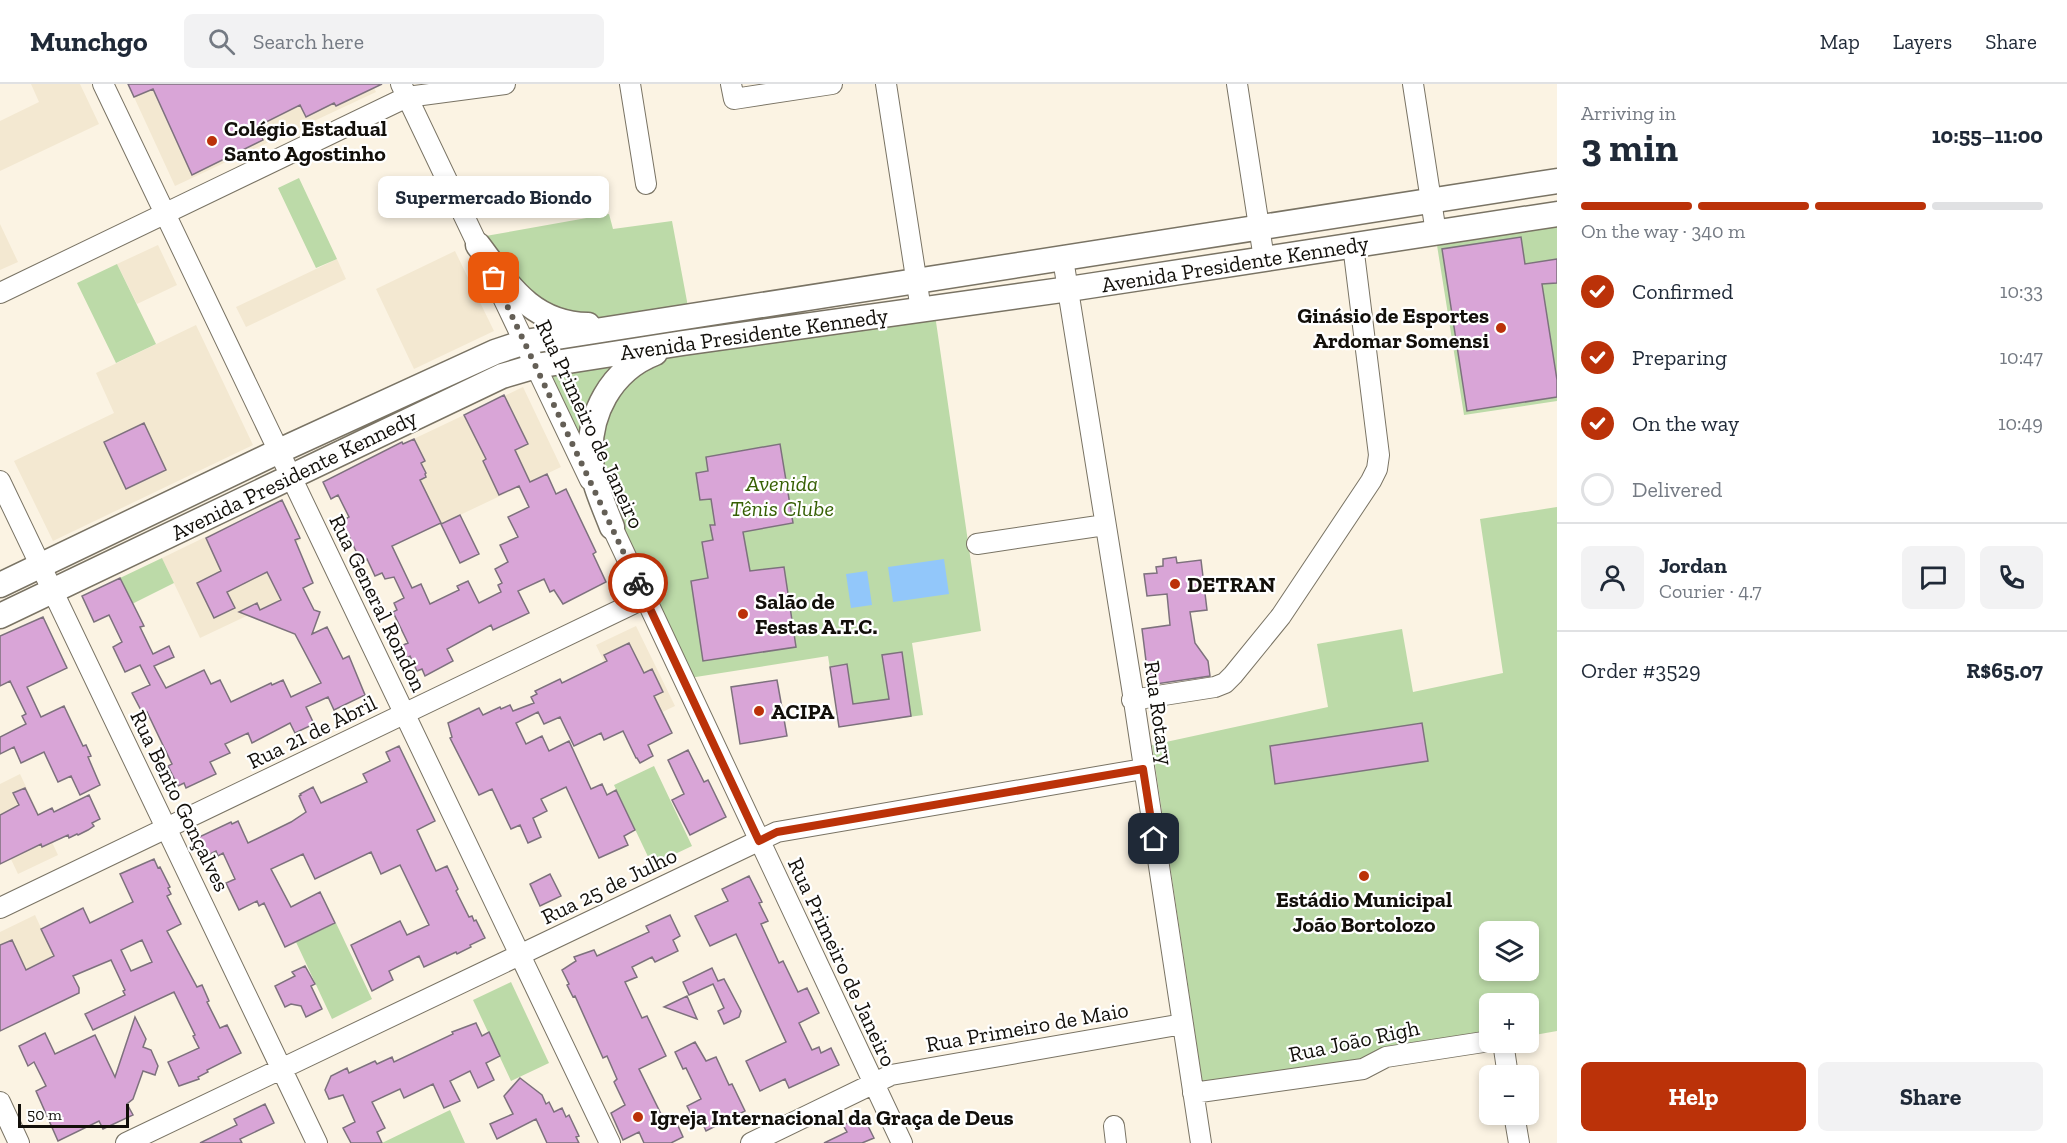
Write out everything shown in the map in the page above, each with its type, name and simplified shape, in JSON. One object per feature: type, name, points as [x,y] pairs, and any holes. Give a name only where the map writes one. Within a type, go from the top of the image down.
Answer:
[{"type":"main road","name":"Avenida Presidente Kennedy","points":[[0,585],[495,352],[525,342],[1557,182]]},
{"type":"main road","name":"Avenida Presidente Kennedy","points":[[0,616],[502,376],[536,366],[683,342],[1069,289],[1557,214]]},
{"type":"main road","points":[[478,245],[526,304],[552,319],[585,326],[662,321]]},
{"type":"main road","points":[[612,527],[591,462],[592,435],[596,414],[608,389],[628,368],[651,354],[683,342]]},
{"type":"street","name":"Rua General Rondon","points":[[103,84],[610,1143]]},
{"type":"street","points":[[0,293],[165,213],[404,90],[505,84]]},
{"type":"street","points":[[630,84],[646,184]]},
{"type":"street","points":[[733,92],[832,84]]},
{"type":"street","points":[[886,84],[921,310]]},
{"type":"street","points":[[1237,84],[1264,259]]},
{"type":"street","points":[[1413,84],[1436,233]]},
{"type":"street","name":"Rua Primeiro de Janeiro","points":[[404,90],[902,1143]]},
{"type":"street","points":[[1132,700],[1215,687],[1225,683],[1281,616],[1377,469],[1379,455],[1353,245]]},
{"type":"street","name":"Rua Rotary","points":[[1063,259],[1201,1143]]},
{"type":"street","name":"Rua Bento Gonçalves","points":[[0,481],[317,1143]]},
{"type":"street","points":[[977,544],[1105,525]]},
{"type":"street","name":"Rua 21 de Abril","points":[[0,908],[645,598]]},
{"type":"street","name":"Rua 25 de Julho","points":[[126,1143],[777,832],[1143,769]]},
{"type":"street","name":"Rua Primeiro de Maio","points":[[751,1143],[891,1075],[1183,1024]]},
{"type":"street","name":"Rua João Righ","points":[[1193,1093],[1363,1069],[1386,1057],[1479,1043]]},
{"type":"street","points":[[0,1102],[19,1143]]},
{"type":"street","points":[[1516,1125],[1519,1143]]},
{"type":"shaded area","points":[[31,84],[80,84],[99,124],[0,171],[0,121],[39,102]]},
{"type":"shaded area","name":"Colégio Estadual Santo Agostinho","points":[[128,84],[372,84],[376,92],[175,186]]},
{"type":"shaded area","points":[[0,224],[18,262],[0,270]]},
{"type":"shaded area","points":[[158,245],[177,285],[137,304],[117,264]]},
{"type":"shaded area","points":[[455,251],[494,331],[414,369],[376,289]]},
{"type":"shaded area","points":[[337,259],[346,279],[246,327],[236,307]]},
{"type":"shaded area","points":[[196,325],[253,445],[53,541],[14,461],[114,413],[96,373]]},
{"type":"shaded area","points":[[523,387],[561,467],[441,524],[403,444]]},
{"type":"shaded area","points":[[282,500],[301,540],[261,559],[280,600],[200,638],[162,558]]},
{"type":"shaded area","points":[[636,626],[675,706],[635,725],[596,645]]},
{"type":"shaded area","points":[[20,774],[58,855],[18,874],[0,836],[0,784]]},
{"type":"shaded area","points":[[35,915],[54,956],[0,982],[0,932]]},
{"type":"green space","points":[[299,178],[337,259],[316,268],[278,188]]},
{"type":"green space","points":[[609,214],[613,229],[672,221],[689,312],[585,321],[544,309],[480,237]]},
{"type":"green space","name":"Ginásio de Esportes Ardomar Somensi","points":[[1557,220],[1557,401],[1464,415],[1436,239]]},
{"type":"green space","points":[[117,264],[156,344],[116,363],[77,283]]},
{"type":"green space","name":"Avenida Tênis Clube","points":[[934,308],[981,631],[912,643],[923,715],[839,727],[828,656],[683,679],[612,527],[592,435],[628,368],[651,354]]},
{"type":"green space","points":[[639,355],[585,460],[543,371]]},
{"type":"green space","name":"Estádio Municipal João Bortolozo","points":[[1557,507],[1557,1031],[1539,1034],[1539,993],[1479,993],[1479,1043],[1203,1086],[1152,745],[1328,707],[1317,644],[1402,629],[1413,692],[1503,673],[1480,519]]},
{"type":"green space","points":[[162,558],[174,583],[132,604],[120,578]]},
{"type":"green space","points":[[654,766],[692,846],[652,865],[614,785]]},
{"type":"green space","points":[[336,923],[372,999],[332,1019],[296,942]]},
{"type":"green space","points":[[511,982],[549,1063],[511,1081],[473,1000]]},
{"type":"green space","points":[[450,1110],[465,1143],[382,1143]]},
{"type":"water","points":[[944,559],[949,594],[893,602],[888,567]]},
{"type":"water","points":[[867,571],[872,605],[851,608],[846,574]]},
{"type":"building","name":"Colégio Estadual Santo Agostinho","points":[[128,84],[382,84],[336,106],[334,103],[306,117],[300,105],[256,127],[263,140],[192,175],[153,89],[134,97]]},
{"type":"building","name":"Ginásio de Esportes Ardomar Somensi","points":[[1521,237],[1525,264],[1557,259],[1557,283],[1542,284],[1557,380],[1557,397],[1467,411],[1442,249]]},
{"type":"building","points":[[504,395],[528,444],[515,450],[530,482],[547,474],[556,494],[566,489],[596,552],[593,554],[606,582],[563,604],[554,590],[550,592],[544,579],[518,591],[529,613],[493,630],[491,625],[447,649],[453,661],[425,676],[422,669],[417,671],[410,656],[407,658],[401,646],[408,643],[393,612],[397,610],[394,603],[404,598],[394,577],[385,579],[382,573],[375,576],[367,559],[361,562],[342,521],[349,517],[338,495],[331,499],[323,482],[402,442],[403,444],[414,439],[425,461],[421,463],[426,477],[420,480],[441,523],[392,546],[412,588],[421,584],[430,604],[459,590],[457,586],[468,581],[479,603],[501,592],[498,585],[502,583],[495,569],[508,562],[500,545],[518,537],[508,517],[529,507],[519,486],[499,495],[483,461],[486,459],[464,415]]},
{"type":"building","points":[[144,423],[166,470],[126,489],[104,442]]},
{"type":"building","points":[[780,444],[793,523],[743,532],[750,571],[784,567],[796,647],[703,661],[691,581],[708,578],[702,542],[713,540],[710,525],[715,525],[711,499],[700,500],[696,473],[708,471],[706,457]]},
{"type":"building","points":[[282,500],[300,538],[295,540],[313,583],[303,588],[314,610],[320,612],[312,634],[327,627],[343,659],[349,656],[365,695],[334,710],[328,697],[306,707],[314,724],[295,733],[290,723],[252,743],[248,733],[225,744],[230,753],[210,762],[216,774],[186,788],[184,783],[178,786],[168,766],[172,764],[147,712],[143,714],[132,693],[150,685],[140,665],[125,672],[113,647],[122,642],[109,615],[94,622],[82,596],[120,578],[144,626],[140,627],[153,654],[169,646],[174,657],[154,666],[166,688],[204,670],[211,684],[220,680],[231,702],[271,683],[272,685],[283,680],[291,697],[321,683],[295,634],[239,612],[257,603],[260,610],[281,600],[267,572],[227,592],[235,608],[214,618],[197,583],[221,571],[206,538]]},
{"type":"building","points":[[460,515],[479,554],[460,563],[441,524]]},
{"type":"building","points":[[1176,557],[1177,563],[1201,560],[1207,610],[1190,612],[1195,643],[1208,661],[1210,676],[1149,685],[1142,629],[1170,625],[1167,594],[1147,596],[1144,574],[1157,573],[1156,567],[1163,566],[1163,559]]},
{"type":"building","points":[[43,617],[67,668],[27,687],[41,717],[64,706],[83,746],[86,745],[91,756],[88,757],[100,785],[80,795],[71,776],[58,782],[44,752],[21,763],[14,747],[0,754],[0,737],[26,724],[22,716],[26,714],[10,681],[0,686],[0,636]]},
{"type":"building","points":[[629,643],[644,673],[652,669],[663,692],[654,696],[672,733],[648,745],[653,756],[640,763],[623,731],[604,740],[601,733],[574,746],[560,717],[544,724],[538,712],[516,723],[526,744],[542,736],[549,751],[569,741],[591,789],[602,784],[607,795],[616,790],[635,830],[624,836],[628,845],[599,858],[566,787],[541,799],[547,811],[533,818],[541,837],[528,843],[520,825],[511,829],[492,789],[479,795],[450,738],[452,737],[448,723],[479,708],[483,715],[500,707],[501,709],[510,705],[513,711],[534,703],[531,697],[537,694],[535,691],[560,679],[562,683],[607,661],[604,655]]},
{"type":"building","points":[[902,652],[911,716],[839,727],[830,667],[847,664],[853,704],[889,699],[882,655]]},
{"type":"building","name":"ACIPA","points":[[777,680],[787,736],[740,744],[731,687]]},
{"type":"building","points":[[1422,723],[1428,761],[1275,784],[1270,746]]},
{"type":"building","points":[[399,746],[435,821],[417,830],[436,871],[447,866],[469,917],[472,916],[474,921],[476,920],[485,938],[457,954],[456,952],[424,967],[419,956],[389,971],[393,980],[372,991],[351,945],[400,921],[407,935],[429,925],[400,865],[381,874],[371,852],[315,879],[303,854],[271,869],[291,907],[320,892],[335,923],[285,947],[264,903],[259,906],[257,901],[239,910],[226,883],[235,879],[223,853],[218,856],[216,851],[206,856],[197,838],[238,821],[248,843],[306,812],[300,794],[313,787],[321,803],[367,782],[363,774],[390,761],[386,752]]},
{"type":"building","points":[[688,750],[704,782],[708,780],[726,817],[690,835],[672,800],[684,794],[668,760]]},
{"type":"building","points":[[25,788],[38,815],[52,808],[54,812],[89,795],[100,819],[92,823],[94,826],[78,835],[69,838],[68,835],[42,847],[41,844],[0,864],[0,815],[19,805],[13,793]]},
{"type":"building","points":[[154,859],[158,868],[160,867],[170,887],[168,888],[171,894],[167,896],[181,924],[167,931],[197,987],[202,985],[209,1001],[207,1002],[220,1028],[227,1025],[241,1053],[207,1070],[208,1072],[198,1077],[199,1079],[179,1086],[168,1062],[199,1048],[174,992],[93,1030],[85,1014],[125,995],[123,991],[125,990],[111,960],[73,976],[79,993],[0,1031],[0,945],[12,940],[26,970],[54,956],[41,929],[83,908],[90,923],[133,902],[120,874]],"holes":[[[142,940],[152,962],[131,971],[121,950]]]},
{"type":"building","points":[[550,874],[561,896],[540,906],[530,884]]},
{"type":"building","points":[[749,876],[762,902],[759,903],[768,921],[761,924],[779,963],[783,961],[798,992],[807,988],[819,1013],[799,1023],[812,1050],[819,1047],[821,1053],[831,1048],[839,1065],[789,1088],[785,1079],[760,1091],[746,1061],[786,1042],[736,934],[710,946],[695,916],[728,901],[722,889]]},
{"type":"building","points":[[670,915],[680,936],[673,940],[678,951],[655,962],[652,957],[632,967],[637,977],[625,982],[642,1018],[647,1016],[666,1056],[639,1069],[664,1120],[674,1117],[683,1137],[671,1143],[644,1143],[639,1132],[623,1140],[611,1113],[625,1105],[614,1082],[617,1079],[607,1056],[603,1058],[575,996],[573,997],[567,985],[569,984],[562,970],[576,961],[574,957],[594,950],[597,956],[649,932],[646,926]]},
{"type":"building","points":[[305,966],[315,984],[311,986],[322,1009],[306,1017],[301,1006],[291,1004],[285,1007],[275,986],[295,976],[292,972]]},
{"type":"building","points":[[712,968],[718,981],[724,979],[741,1011],[739,1017],[724,1024],[718,1011],[724,1008],[713,984],[689,995],[683,982]]},
{"type":"building","points":[[687,996],[697,1019],[664,1007]]},
{"type":"building","points":[[135,1017],[146,1039],[143,1047],[151,1050],[158,1066],[155,1075],[143,1071],[133,1099],[127,1104],[133,1115],[103,1129],[99,1121],[58,1141],[36,1091],[46,1086],[34,1062],[28,1066],[19,1046],[45,1033],[55,1054],[95,1035],[115,1077]]},
{"type":"building","points":[[476,1023],[482,1036],[489,1032],[500,1056],[486,1063],[494,1080],[478,1088],[470,1071],[450,1081],[460,1101],[444,1108],[433,1084],[404,1098],[400,1089],[372,1102],[385,1128],[377,1132],[382,1143],[351,1143],[343,1128],[355,1122],[343,1095],[329,1099],[325,1090],[331,1076],[347,1068],[349,1073],[375,1061],[377,1064],[392,1057],[394,1062],[453,1034],[452,1032]]},
{"type":"building","points":[[695,1042],[706,1061],[716,1057],[745,1111],[706,1131],[699,1115],[693,1118],[687,1106],[701,1099],[686,1068],[683,1069],[675,1052]]},
{"type":"building","points":[[520,1078],[542,1095],[546,1104],[549,1102],[554,1112],[562,1108],[566,1117],[569,1115],[579,1136],[576,1137],[579,1143],[547,1143],[536,1119],[497,1139],[490,1124],[513,1114],[504,1096]]},
{"type":"building","points":[[265,1104],[274,1123],[240,1139],[242,1143],[200,1143],[237,1125],[234,1119]]},
{"type":"building","points":[[863,1116],[874,1138],[862,1143],[824,1143],[847,1132],[843,1125]]},
{"type":"way so far","points":[[494,278],[638,583]]},
{"type":"place","name":"Colégio Estadual Santo Agostinho","points":[[212,141]]},
{"type":"place","name":"Supermercado Biondo","points":[[494,278]]},
{"type":"place","name":"Ginásio de Esportes Ardomar Somensi","points":[[1501,328]]},
{"type":"place","name":"DETRAN","points":[[1175,584]]},
{"type":"place","name":"Salão de Festas A.T.C.","points":[[743,614]]},
{"type":"place","name":"ACIPA","points":[[759,711]]},
{"type":"place","name":"Estádio Municipal João Bortolozo","points":[[1364,876]]},
{"type":"place","name":"Igreja Internacional da Graça de Deus","points":[[638,1117]]},
{"type":"route","points":[[638,583],[759,841],[777,832],[1143,769],[1154,839]]}]
